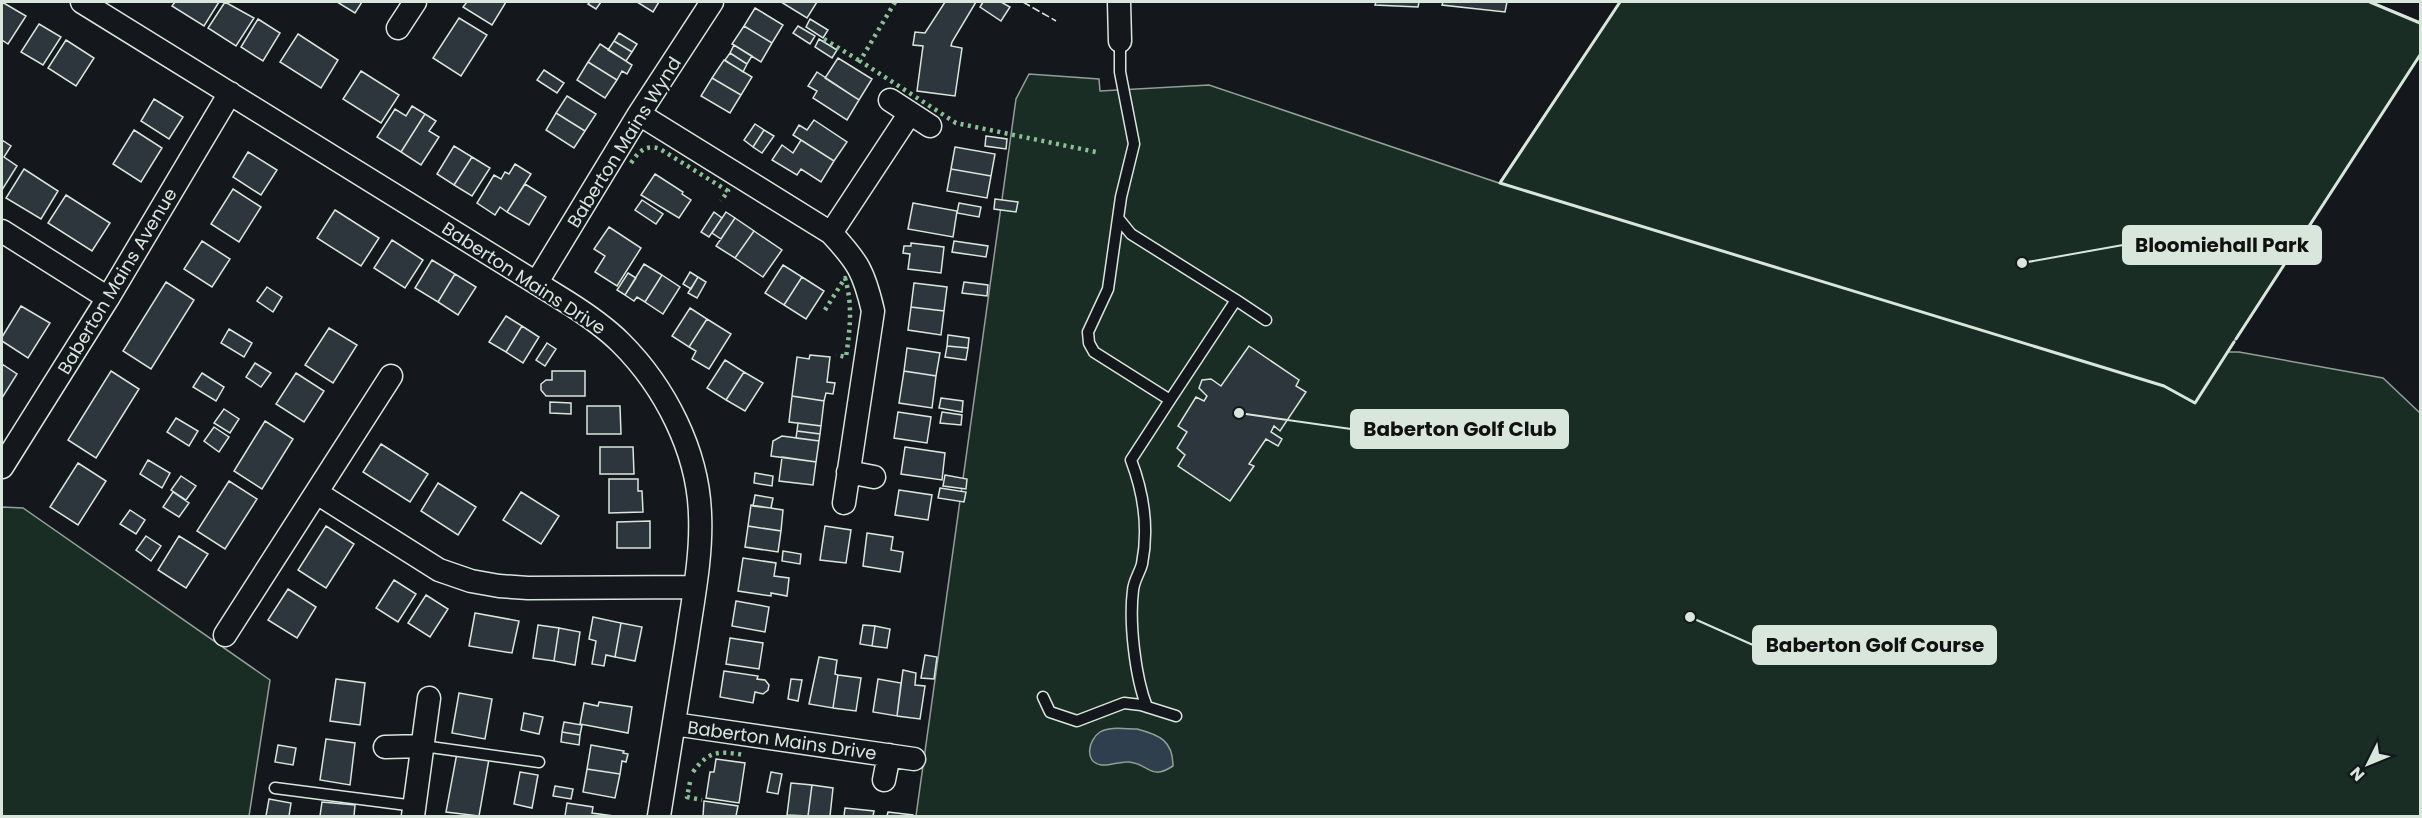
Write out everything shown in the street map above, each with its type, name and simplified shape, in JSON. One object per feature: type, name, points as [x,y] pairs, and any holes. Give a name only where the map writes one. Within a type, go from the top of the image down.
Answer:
[{"type":"street","name":"Baberton Mains Drive","points":[[82,2],[594,319],[621,343],[652,379],[673,414],[697,482],[700,538],[695,586],[659,816]]},
{"type":"street","points":[[398,28],[415,2]]},
{"type":"street","name":"Baberton Mains Wynd","points":[[537,282],[639,114],[712,2]]},
{"type":"street","points":[[1119,2],[1120,41]]},
{"type":"street","name":"Baberton Mains Avenue","points":[[2,468],[108,298],[230,93]]},
{"type":"street","points":[[890,100],[930,126]]},
{"type":"street","points":[[831,233],[910,113]]},
{"type":"street","points":[[639,114],[831,233],[854,258],[867,284],[873,311],[844,503]]},
{"type":"street","points":[[2,231],[108,298]]},
{"type":"street","points":[[225,635],[317,493],[388,402],[391,376]]},
{"type":"street","points":[[848,472],[874,477]]},
{"type":"street","points":[[317,493],[439,570],[471,581],[528,588],[695,586]]},
{"type":"street","points":[[414,811],[429,698]]},
{"type":"street","name":"Baberton Mains Drive","points":[[674,724],[914,759]]},
{"type":"street","points":[[386,747],[423,746]]},
{"type":"street","name":"Baberton Mains Drive","points":[[885,780],[889,755]]},
{"type":"lane","points":[[1120,41],[1120,72],[1134,144],[1118,218],[1108,289],[1088,332],[1089,343],[1094,352],[1170,399]]},
{"type":"lane","points":[[1118,218],[1131,234],[1266,320]]},
{"type":"lane","points":[[1148,707],[1139,687],[1132,606],[1134,586],[1141,566],[1145,519],[1143,499],[1131,460],[1236,300]]},
{"type":"lane","points":[[1043,697],[1050,712],[1077,721],[1124,703],[1139,687]]},
{"type":"lane","points":[[1124,703],[1148,707],[1176,716]]},
{"type":"lane","points":[[423,746],[539,762]]},
{"type":"lane","points":[[275,788],[414,811]]},
{"type":"green space","points":[[1620,2],[2371,2],[2420,22],[2420,55],[2227,352],[2239,352],[2383,378],[2420,413],[2420,816],[916,816],[1016,99],[1029,74],[1099,79],[1100,91],[1209,85],[1499,183]]},
{"type":"green space","points":[[2,507],[23,508],[270,680],[249,816],[2,816]]},
{"type":"water","points":[[1113,728],[1137,729],[1164,740],[1171,751],[1173,766],[1155,772],[1136,763],[1101,765],[1092,760],[1091,745],[1100,732]]},
{"type":"building","points":[[2,2],[26,16],[8,44],[2,40]]},
{"type":"building","points":[[175,2],[219,2],[204,26],[172,6]]},
{"type":"building","points":[[225,2],[254,18],[236,46],[208,28]]},
{"type":"building","points":[[337,2],[362,2],[355,13]]},
{"type":"building","points":[[467,2],[506,2],[492,25],[463,7]]},
{"type":"building","points":[[601,2],[596,9],[588,4]]},
{"type":"building","points":[[637,2],[659,2],[653,12]]},
{"type":"building","points":[[781,2],[817,2],[807,18]]},
{"type":"building","points":[[945,2],[976,2],[951,46],[962,48],[955,96],[917,91],[923,46],[913,45],[915,32],[925,33]]},
{"type":"building","points":[[983,2],[1001,2],[1010,7],[1001,21],[980,7]]},
{"type":"building","points":[[1376,2],[1419,2],[1418,7],[1375,5]]},
{"type":"building","points":[[1443,2],[1507,2],[1505,12],[1442,5]]},
{"type":"building","points":[[755,8],[783,25],[772,43],[744,26]]},
{"type":"building","points":[[459,18],[487,35],[461,76],[433,58]]},
{"type":"building","points":[[258,19],[280,33],[263,61],[241,47]]},
{"type":"building","points":[[810,19],[828,30],[823,38],[806,27]]},
{"type":"building","points":[[39,24],[61,37],[43,65],[21,52]]},
{"type":"building","points":[[744,26],[772,43],[761,62],[732,44]]},
{"type":"building","points":[[798,26],[815,36],[810,44],[793,33]]},
{"type":"building","points":[[619,33],[637,44],[632,52],[614,41]]},
{"type":"building","points":[[298,34],[338,60],[321,88],[280,62]]},
{"type":"building","points":[[819,39],[837,50],[832,58],[815,47]]},
{"type":"building","points":[[66,40],[94,58],[76,86],[48,68]]},
{"type":"building","points":[[614,41],[632,52],[626,61],[608,50]]},
{"type":"building","points":[[600,44],[632,65],[627,74],[622,71],[617,80],[588,62]]},
{"type":"building","points":[[734,45],[752,56],[747,64],[730,53]]},
{"type":"building","points":[[730,53],[747,64],[743,72],[725,60]]},
{"type":"building","points":[[838,58],[872,79],[859,100],[825,78]]},
{"type":"building","points":[[724,60],[752,77],[741,95],[712,78]]},
{"type":"building","points":[[588,62],[617,80],[605,98],[577,80]]},
{"type":"building","points":[[544,70],[564,83],[557,93],[537,80]]},
{"type":"building","points":[[361,71],[399,95],[381,123],[343,99]]},
{"type":"building","points":[[817,72],[859,100],[847,120],[813,98],[817,91],[808,86]]},
{"type":"building","points":[[712,78],[741,95],[730,113],[701,96]]},
{"type":"building","points":[[567,96],[596,114],[585,131],[556,113]]},
{"type":"building","points":[[154,99],[183,117],[169,139],[141,121]]},
{"type":"building","points":[[412,106],[425,114],[401,152],[377,137],[395,109],[406,116]]},
{"type":"building","points":[[556,113],[585,131],[574,148],[546,130]]},
{"type":"building","points":[[425,114],[436,121],[429,131],[439,137],[421,165],[401,152]]},
{"type":"building","points":[[814,120],[847,142],[834,161],[793,135],[799,125],[807,130]]},
{"type":"building","points":[[755,124],[764,130],[753,147],[744,140]]},
{"type":"building","points":[[134,130],[162,148],[141,182],[113,164]]},
{"type":"building","points":[[764,130],[774,136],[762,153],[753,147]]},
{"type":"building","points":[[986,136],[1007,139],[1006,149],[985,146]]},
{"type":"building","points":[[2,140],[11,146],[4,157],[17,166],[2,190]]},
{"type":"building","points":[[801,140],[834,161],[821,182],[801,169],[797,175],[772,160],[782,145],[793,153]]},
{"type":"building","points":[[454,146],[472,157],[454,185],[437,174]]},
{"type":"building","points":[[955,147],[995,154],[991,176],[951,169]]},
{"type":"building","points":[[248,152],[277,170],[261,195],[233,177]]},
{"type":"building","points":[[472,157],[490,168],[472,196],[454,185]]},
{"type":"building","points":[[515,164],[531,174],[507,212],[500,207],[495,215],[477,203],[494,175],[501,179],[505,172],[509,174]]},
{"type":"building","points":[[24,169],[58,191],[41,219],[6,198]]},
{"type":"building","points":[[951,169],[991,176],[987,198],[947,191]]},
{"type":"building","points":[[655,174],[683,192],[682,194],[691,200],[679,218],[641,195]]},
{"type":"building","points":[[525,184],[546,197],[529,225],[507,212]]},
{"type":"building","points":[[233,189],[261,207],[239,242],[211,224]]},
{"type":"building","points":[[66,195],[110,223],[92,251],[48,223]]},
{"type":"building","points":[[995,199],[1018,202],[1016,212],[994,209]]},
{"type":"building","points":[[642,200],[663,214],[656,224],[635,210]]},
{"type":"building","points":[[913,203],[957,211],[953,237],[908,229]]},
{"type":"building","points":[[959,203],[981,207],[979,217],[957,213]]},
{"type":"building","points":[[335,210],[379,238],[361,266],[317,238]]},
{"type":"building","points":[[714,212],[722,218],[709,237],[701,232]]},
{"type":"building","points":[[726,212],[735,218],[721,239],[712,233]]},
{"type":"building","points":[[735,218],[754,231],[735,258],[716,246]]},
{"type":"building","points":[[609,227],[641,248],[617,286],[595,272],[605,256],[594,249]]},
{"type":"building","points":[[754,231],[782,250],[763,277],[735,258]]},
{"type":"building","points":[[392,240],[423,260],[405,288],[374,268]]},
{"type":"building","points":[[202,241],[230,259],[212,287],[184,269]]},
{"type":"building","points":[[954,241],[988,246],[986,257],[952,252]]},
{"type":"building","points":[[911,243],[944,247],[941,273],[908,269],[910,254],[903,253],[904,246],[911,246]]},
{"type":"building","points":[[432,260],[455,274],[438,302],[415,288]]},
{"type":"building","points":[[644,264],[662,275],[645,302],[637,297],[634,301],[625,295]]},
{"type":"building","points":[[783,265],[802,277],[784,305],[765,293]]},
{"type":"building","points":[[690,272],[698,277],[691,289],[683,284]]},
{"type":"building","points":[[628,273],[636,278],[625,295],[617,290]]},
{"type":"building","points":[[455,274],[476,287],[458,315],[438,302]]},
{"type":"building","points":[[662,275],[680,287],[663,314],[645,302]]},
{"type":"building","points":[[698,277],[706,282],[697,298],[688,293]]},
{"type":"building","points":[[802,277],[824,291],[806,319],[784,305]]},
{"type":"building","points":[[166,282],[194,300],[151,369],[123,351]]},
{"type":"building","points":[[964,282],[988,285],[987,296],[962,293]]},
{"type":"building","points":[[914,283],[947,287],[944,311],[911,307]]},
{"type":"building","points":[[267,287],[282,297],[273,312],[257,301]]},
{"type":"building","points":[[21,306],[50,323],[28,358],[2,341],[2,337]]},
{"type":"building","points":[[911,307],[944,311],[941,335],[908,330]]},
{"type":"building","points":[[690,308],[707,319],[689,347],[672,336]]},
{"type":"building","points":[[506,316],[522,326],[506,352],[489,342]]},
{"type":"building","points":[[707,319],[731,334],[709,369],[692,359],[696,351],[689,347]]},
{"type":"building","points":[[522,326],[539,337],[523,363],[506,352]]},
{"type":"building","points":[[329,328],[357,345],[333,383],[305,365]]},
{"type":"building","points":[[229,329],[252,343],[244,357],[221,343]]},
{"type":"building","points":[[948,335],[969,338],[968,348],[947,346]]},
{"type":"building","points":[[547,343],[556,349],[545,366],[536,360]]},
{"type":"building","points":[[947,346],[968,348],[966,360],[945,357]]},
{"type":"building","points":[[1249,346],[1299,380],[1296,386],[1306,392],[1280,431],[1274,426],[1271,432],[1282,439],[1278,446],[1266,439],[1249,464],[1254,466],[1230,501],[1178,466],[1185,455],[1177,448],[1187,432],[1178,426],[1196,397],[1204,401],[1207,396],[1199,388],[1202,380],[1211,379],[1221,386]]},
{"type":"building","points":[[907,348],[940,353],[936,376],[904,371]]},
{"type":"building","points":[[810,355],[830,357],[827,382],[835,383],[833,394],[826,393],[824,401],[792,396],[797,357],[809,359]]},
{"type":"building","points":[[725,360],[744,372],[726,400],[707,388]]},
{"type":"building","points":[[255,363],[271,373],[261,387],[246,377]]},
{"type":"building","points":[[2,364],[17,374],[2,398]]},
{"type":"building","points":[[111,371],[139,389],[96,458],[68,440]]},
{"type":"building","points":[[552,371],[585,371],[585,396],[546,396],[541,390],[541,384],[546,380],[552,380]]},
{"type":"building","points":[[904,371],[936,376],[932,408],[899,403]]},
{"type":"building","points":[[744,372],[763,383],[745,411],[726,400]]},
{"type":"building","points":[[202,373],[224,387],[216,401],[193,387]]},
{"type":"building","points":[[296,373],[324,391],[304,422],[276,404]]},
{"type":"building","points":[[792,396],[824,401],[821,426],[789,422]]},
{"type":"building","points":[[941,398],[963,401],[962,412],[939,408]]},
{"type":"building","points":[[550,402],[571,403],[571,414],[550,413]]},
{"type":"building","points":[[587,406],[620,406],[621,434],[587,434]]},
{"type":"building","points":[[224,409],[239,419],[230,433],[214,423]]},
{"type":"building","points":[[898,412],[931,417],[927,443],[894,438]]},
{"type":"building","points":[[942,412],[962,415],[961,425],[940,423]]},
{"type":"building","points":[[176,418],[198,431],[189,446],[167,432]]},
{"type":"building","points":[[265,421],[293,439],[262,489],[234,471]]},
{"type":"building","points":[[798,423],[821,426],[820,434],[797,431]]},
{"type":"building","points":[[214,427],[229,437],[219,452],[204,441]]},
{"type":"building","points":[[797,431],[820,434],[819,441],[796,438]]},
{"type":"building","points":[[782,436],[819,441],[816,462],[771,456],[773,441]]},
{"type":"building","points":[[381,444],[428,474],[410,502],[363,472]]},
{"type":"building","points":[[600,447],[633,447],[634,474],[600,474]]},
{"type":"building","points":[[905,447],[945,453],[942,480],[901,474]]},
{"type":"building","points":[[782,457],[816,462],[813,485],[779,481]]},
{"type":"building","points":[[148,460],[170,473],[162,488],[140,474]]},
{"type":"building","points":[[78,463],[106,481],[78,525],[50,507]]},
{"type":"building","points":[[755,473],[773,476],[772,486],[754,483]]},
{"type":"building","points":[[945,475],[967,479],[966,489],[943,486]]},
{"type":"building","points":[[181,476],[196,486],[186,500],[171,490]]},
{"type":"building","points":[[609,479],[638,479],[638,491],[642,491],[643,512],[609,513]]},
{"type":"building","points":[[229,481],[257,499],[225,549],[197,531]]},
{"type":"building","points":[[438,483],[476,507],[458,535],[421,511]]},
{"type":"building","points":[[940,488],[966,492],[964,502],[938,498]]},
{"type":"building","points":[[899,490],[932,495],[928,520],[895,515]]},
{"type":"building","points":[[173,492],[189,503],[179,517],[163,507]]},
{"type":"building","points":[[521,492],[559,516],[541,544],[503,520]]},
{"type":"building","points":[[755,495],[773,498],[771,508],[753,506]]},
{"type":"building","points":[[751,505],[783,510],[781,531],[748,526]]},
{"type":"building","points":[[130,510],[145,520],[136,534],[120,524]]},
{"type":"building","points":[[650,521],[650,548],[617,548],[617,522]]},
{"type":"building","points":[[326,526],[354,544],[326,588],[298,570]]},
{"type":"building","points":[[748,526],[781,531],[778,552],[745,547]]},
{"type":"building","points":[[825,526],[851,530],[846,563],[820,560]]},
{"type":"building","points":[[867,533],[893,537],[891,550],[903,552],[900,572],[863,566]]},
{"type":"building","points":[[146,536],[161,546],[151,561],[136,550]]},
{"type":"building","points":[[179,536],[208,554],[186,588],[158,570]]},
{"type":"building","points":[[783,551],[801,554],[800,564],[782,561]]},
{"type":"building","points":[[743,558],[776,563],[774,576],[789,578],[787,596],[738,591]]},
{"type":"building","points":[[394,580],[416,594],[398,622],[376,608]]},
{"type":"building","points":[[288,589],[316,607],[297,638],[268,620]]},
{"type":"building","points":[[426,595],[448,609],[430,637],[408,623]]},
{"type":"building","points":[[736,601],[769,607],[765,632],[732,626]]},
{"type":"building","points":[[475,613],[519,621],[512,653],[469,646]]},
{"type":"building","points":[[593,617],[621,623],[615,657],[606,655],[604,666],[592,664],[596,641],[589,639]]},
{"type":"building","points":[[621,623],[642,627],[635,661],[615,657]]},
{"type":"building","points":[[538,625],[559,628],[554,661],[533,658]]},
{"type":"building","points":[[863,625],[875,626],[872,646],[860,644]]},
{"type":"building","points":[[875,626],[890,629],[887,648],[872,646]]},
{"type":"building","points":[[559,628],[580,632],[575,665],[554,661]]},
{"type":"building","points":[[730,638],[763,643],[759,669],[726,664]]},
{"type":"building","points":[[925,655],[937,657],[934,679],[921,678]]},
{"type":"building","points":[[819,657],[837,660],[835,674],[838,675],[833,708],[809,704]]},
{"type":"building","points":[[903,670],[916,673],[915,685],[925,686],[920,719],[897,716]]},
{"type":"building","points":[[724,671],[758,676],[757,679],[765,680],[769,685],[768,690],[763,694],[755,692],[753,703],[720,697]]},
{"type":"building","points":[[838,675],[861,678],[856,711],[833,708]]},
{"type":"building","points":[[336,679],[365,683],[360,725],[330,721]]},
{"type":"building","points":[[791,679],[802,680],[798,701],[788,699]]},
{"type":"building","points":[[878,679],[901,683],[897,716],[873,712]]},
{"type":"building","points":[[459,693],[492,699],[485,739],[452,733]]},
{"type":"building","points":[[599,702],[632,707],[628,733],[580,724],[584,703],[598,706]]},
{"type":"building","points":[[524,713],[543,717],[539,734],[521,730]]},
{"type":"building","points":[[564,722],[582,725],[580,735],[562,732]]},
{"type":"building","points":[[562,732],[580,735],[579,745],[561,742]]},
{"type":"building","points":[[326,739],[355,743],[350,785],[320,780]]},
{"type":"building","points":[[278,745],[296,748],[293,765],[275,762]]},
{"type":"building","points":[[591,745],[624,751],[623,753],[628,754],[626,762],[622,761],[620,774],[587,769]]},
{"type":"building","points":[[457,753],[489,759],[479,816],[446,812]]},
{"type":"building","points":[[716,759],[745,763],[739,803],[706,798],[710,772],[714,772]]},
{"type":"building","points":[[587,769],[620,774],[615,798],[583,792]]},
{"type":"building","points":[[520,772],[538,775],[532,808],[514,804]]},
{"type":"building","points":[[771,772],[782,774],[778,794],[767,792]]},
{"type":"building","points":[[791,783],[812,785],[808,816],[787,815]]},
{"type":"building","points":[[812,785],[833,788],[830,816],[808,816]]},
{"type":"building","points":[[555,786],[573,789],[571,799],[553,796]]},
{"type":"building","points":[[269,799],[291,803],[289,816],[266,816]]},
{"type":"building","points":[[704,801],[738,806],[736,816],[703,816]]},
{"type":"building","points":[[322,802],[355,805],[354,816],[320,816]]},
{"type":"building","points":[[567,803],[593,807],[592,813],[614,816],[565,816]]},
{"type":"building","points":[[845,808],[874,811],[873,816],[844,816]]},
{"type":"building","points":[[888,812],[913,815],[913,816],[887,816]]},
{"type":"hedge","points":[[895,2],[860,61],[956,123],[1096,152]]},
{"type":"hedge","points":[[824,39],[860,61]]},
{"type":"hedge","points":[[631,163],[647,148],[660,149],[728,191],[721,201]]},
{"type":"hedge","points":[[825,310],[845,278],[850,308],[849,337],[846,357],[836,355]]},
{"type":"hedge","points":[[693,772],[704,760],[715,754],[744,755]]},
{"type":"hedge","points":[[690,782],[687,797],[702,800]]},
{"type":"fence","points":[[1023,2],[1056,21]]},
{"type":"wall","points":[[1620,2],[1500,183],[2164,386],[2195,403],[2234,342]]},
{"type":"wall","points":[[2370,2],[2420,23]]},
{"type":"wall","points":[[2236,339],[2420,55]]},
{"type":"place","name":"Bloomiehall Park","points":[[2022,263]]},
{"type":"place","name":"Baberton Golf Club","points":[[1239,413]]},
{"type":"place","name":"Baberton Golf Course","points":[[1690,617]]}]
